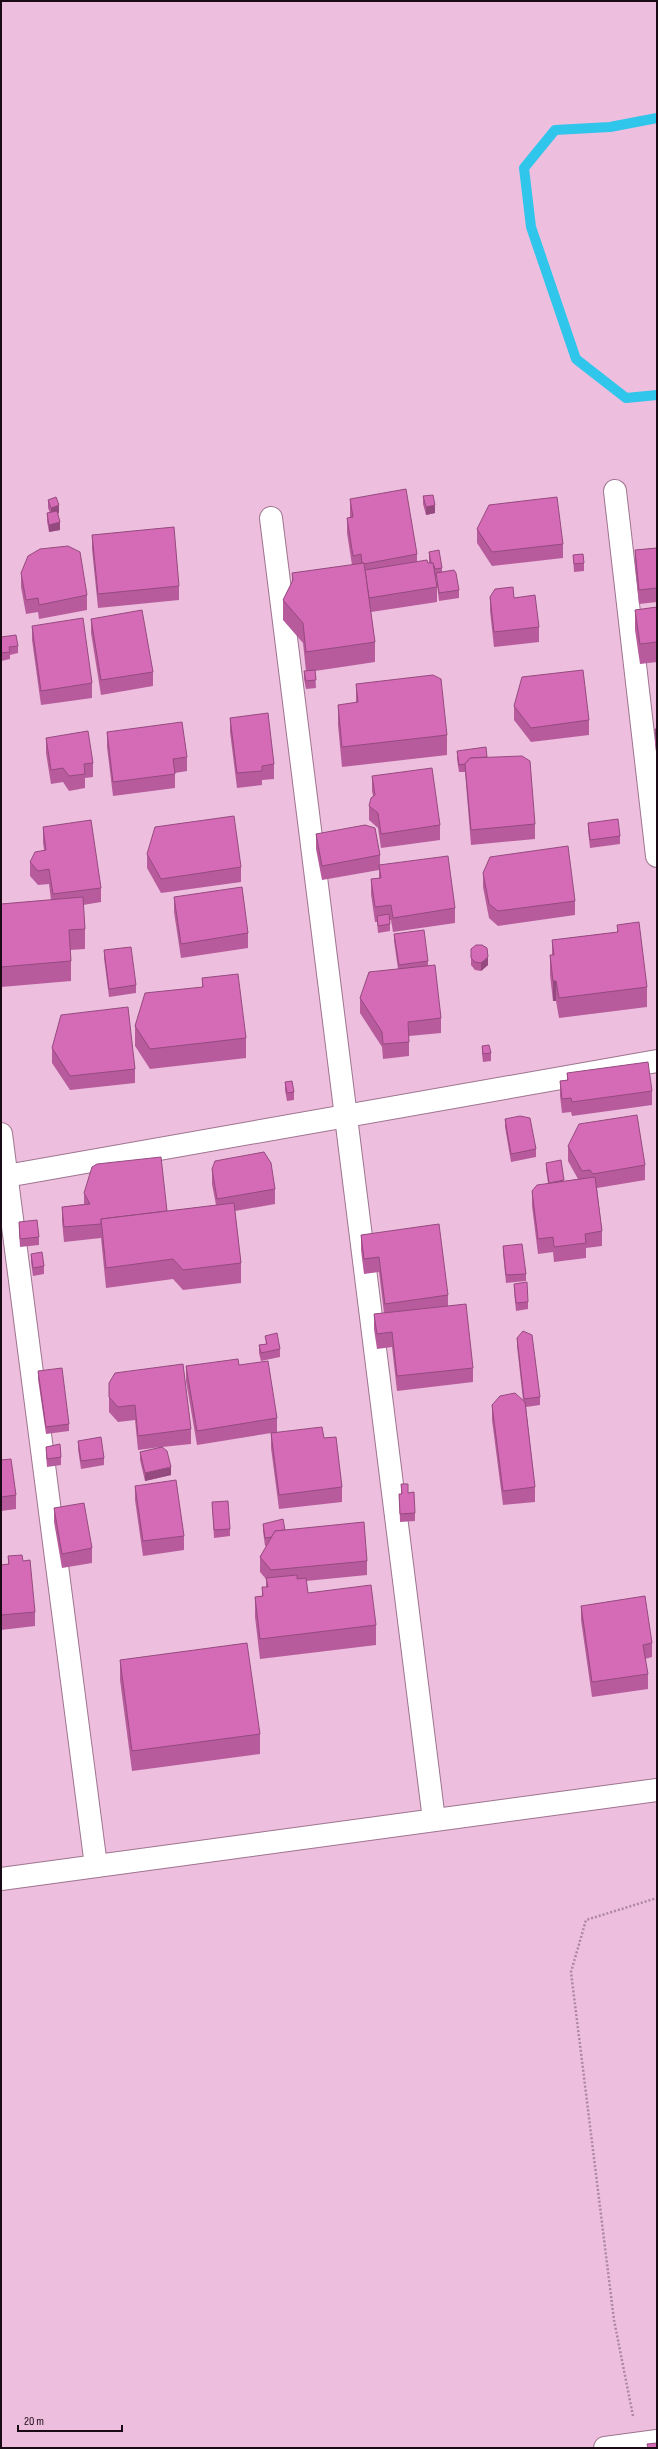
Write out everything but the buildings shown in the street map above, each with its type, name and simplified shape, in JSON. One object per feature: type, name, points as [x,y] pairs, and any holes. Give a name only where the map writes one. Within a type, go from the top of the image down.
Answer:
[{"type":"street","points":[[615,491],[657,856]]},
{"type":"street","points":[[271,518],[434,1820]]},
{"type":"street","points":[[4,1176],[657,1061]]},
{"type":"street","points":[[1,1134],[4,1176],[96,1866]]},
{"type":"street","points":[[1,1879],[657,1790]]},
{"type":"street","points":[[605,2448],[648,2442]]},
{"type":"path","points":[[648,2442],[614,2320],[571,1972],[586,1920],[657,1898]]},
{"type":"waterway","points":[[657,118],[610,127],[555,130],[524,168],[531,227],[576,359],[626,398],[657,395]]}]
